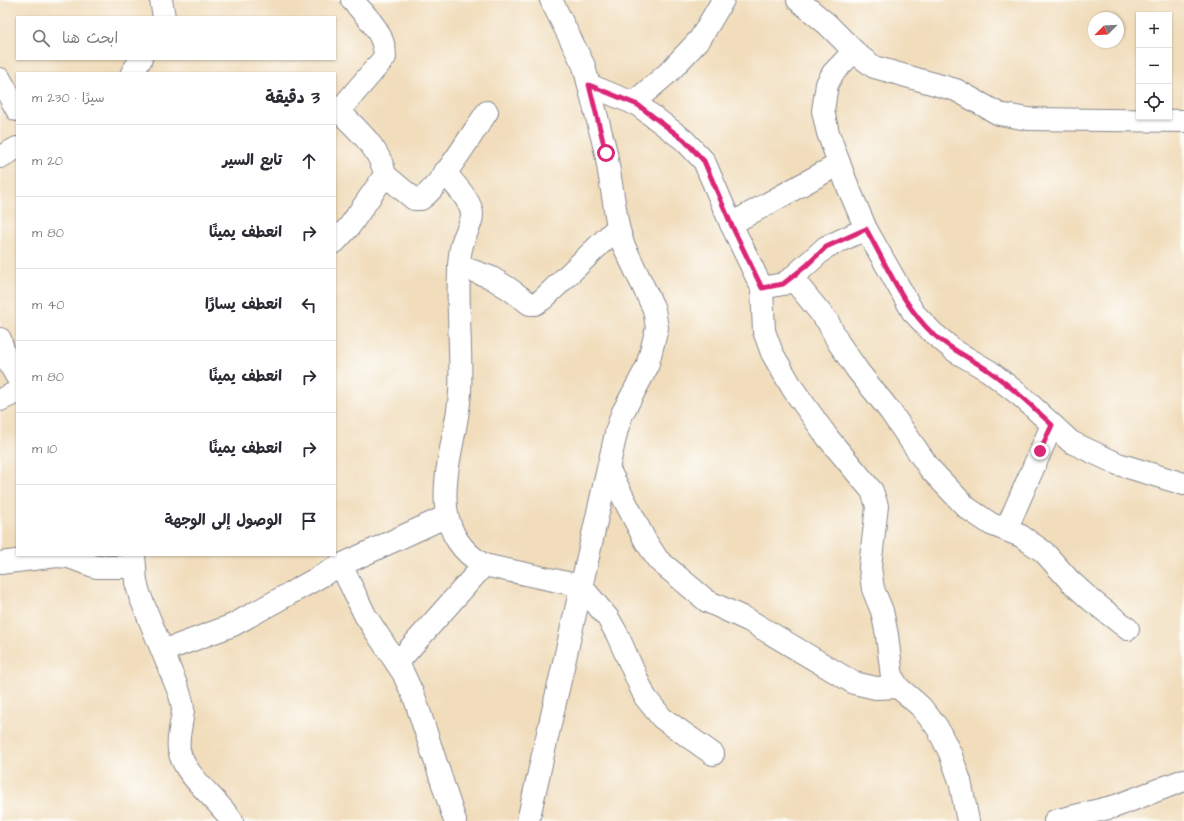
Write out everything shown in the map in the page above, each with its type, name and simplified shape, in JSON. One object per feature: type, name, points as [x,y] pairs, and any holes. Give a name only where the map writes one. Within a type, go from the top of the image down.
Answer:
[{"type":"street","points":[[161,0],[164,16]]},
{"type":"street","points":[[336,241],[349,228],[384,175],[383,165],[378,152],[337,109],[385,57],[385,45],[380,33],[352,0]]},
{"type":"street","points":[[528,821],[581,586],[622,414],[647,367],[657,328],[654,309],[623,244],[618,227],[606,153],[584,66],[551,0]]},
{"type":"street","points":[[633,103],[668,73],[700,39],[723,0]]},
{"type":"street","points":[[798,0],[827,24],[854,51],[874,67],[956,90],[999,114],[1028,118],[1100,121],[1148,119],[1184,121]]},
{"type":"street","points":[[854,51],[833,73],[826,84],[823,111],[839,164],[866,229],[913,312],[933,333],[955,351],[989,371],[1021,396],[1071,442],[1096,455],[1184,484]]},
{"type":"street","points":[[133,72],[140,60]]},
{"type":"street","points":[[0,79],[16,108]]},
{"type":"street","points":[[589,85],[633,103],[684,140],[704,161],[731,224],[762,288],[764,331],[772,354],[793,389],[824,432],[872,491],[877,506],[870,567],[872,589],[882,611],[887,635],[892,677],[898,687],[920,706],[937,727],[950,753],[960,781],[968,821]]},
{"type":"street","points":[[384,175],[414,199],[421,200],[428,195],[487,112]]},
{"type":"street","points":[[0,157],[16,149]]},
{"type":"street","points":[[731,224],[839,164]]},
{"type":"street","points":[[445,172],[469,203],[472,210],[472,218],[463,241],[459,266],[460,394],[444,489],[447,516],[458,543],[473,558],[484,565],[581,586],[608,618],[645,697],[662,718],[713,754]]},
{"type":"street","points":[[459,266],[490,277],[530,304],[535,304],[543,300],[618,227]]},
{"type":"street","points":[[762,288],[783,284],[792,278],[826,247],[866,229]]},
{"type":"street","points":[[792,278],[828,322],[838,342],[890,411],[930,469],[967,508],[991,524],[1021,536],[1044,552],[1080,591],[1128,629]]},
{"type":"street","points":[[0,339],[5,356],[16,374]]},
{"type":"street","points":[[0,400],[16,392]]},
{"type":"street","points":[[1006,530],[1052,425]]},
{"type":"street","points":[[609,470],[645,540],[658,560],[707,601],[750,621],[854,683],[876,688],[898,687]]},
{"type":"street","points":[[163,651],[233,625],[341,565],[447,516]]},
{"type":"street","points":[[0,563],[57,556],[69,557],[96,567],[135,561],[136,582],[140,596],[179,692],[183,709],[178,743],[180,752],[186,768],[192,776],[224,808],[232,821]]},
{"type":"street","points":[[341,565],[365,615],[397,663],[415,699],[455,821]]},
{"type":"street","points":[[397,663],[484,565]]},
{"type":"street","points":[[1054,821],[1116,806],[1184,780]]},
{"type":"route","points":[[606,153],[589,85],[638,105],[684,140],[704,161],[715,189],[762,288],[783,284],[806,266],[826,247],[866,229],[913,312],[933,333],[955,351],[989,371],[1021,396],[1052,425],[1040,451]]}]
